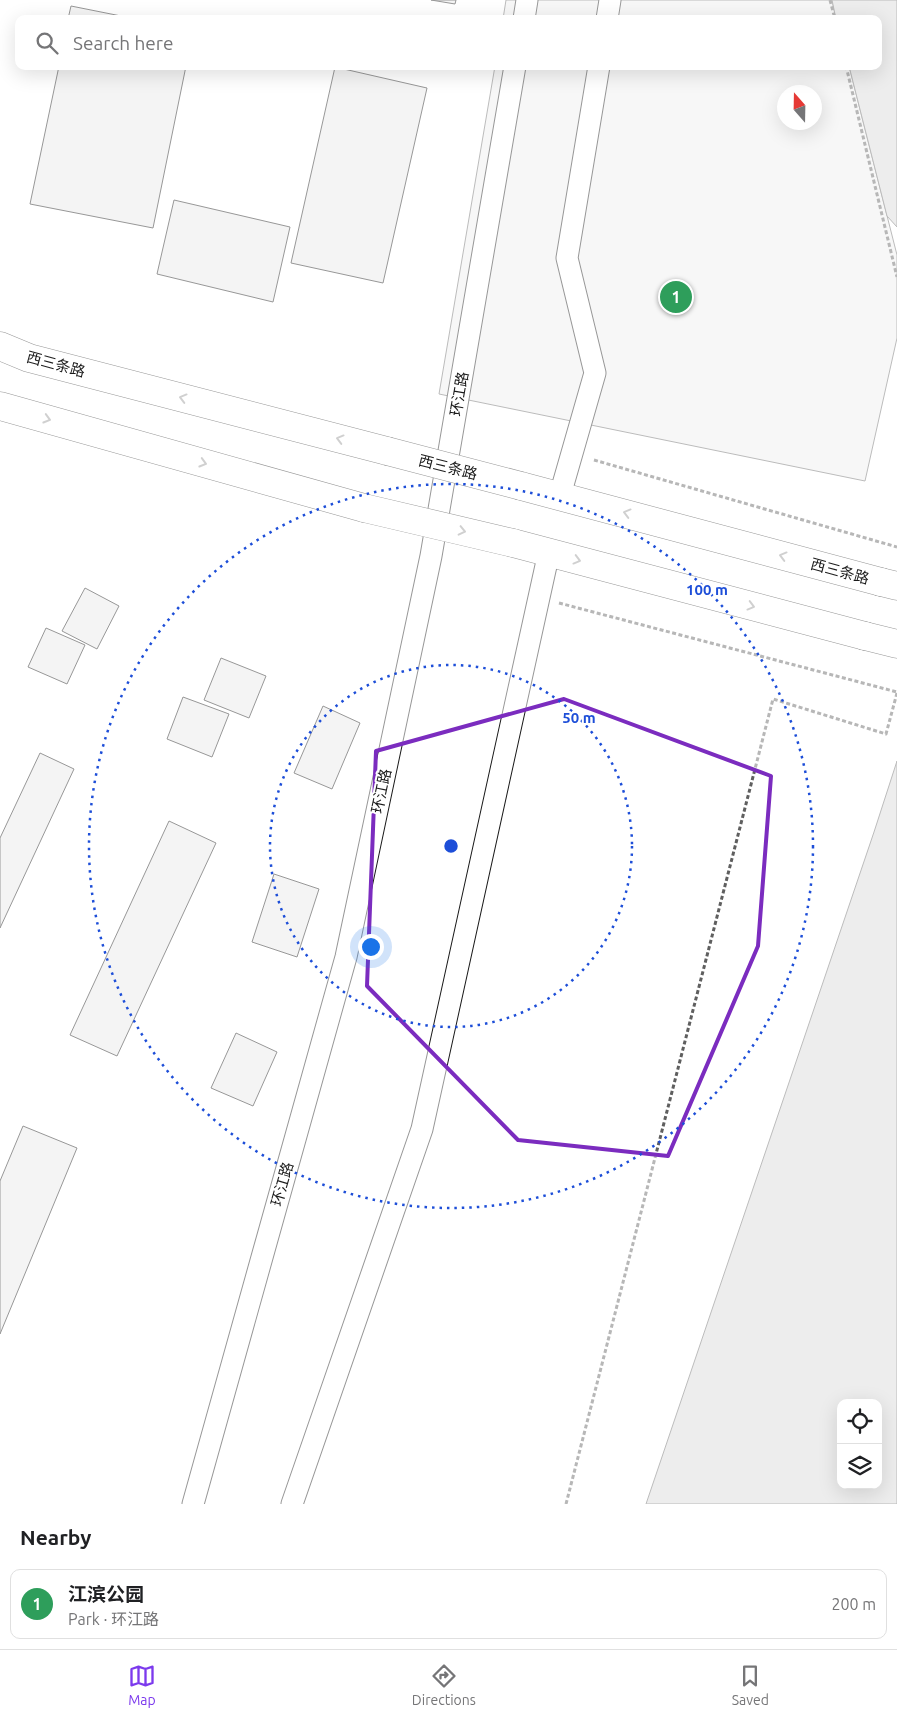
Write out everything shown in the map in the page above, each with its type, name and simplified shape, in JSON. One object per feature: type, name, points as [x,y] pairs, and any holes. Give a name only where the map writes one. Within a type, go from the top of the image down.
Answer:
[{"type":"main road","name":"西三条路","points":[[0,346],[28,358],[560,495],[889,584]]},
{"type":"main road","points":[[0,406],[364,508],[549,552],[897,644]]},
{"type":"street","points":[[525,15],[527,0]]},
{"type":"street","points":[[608,15],[610,0]]},
{"type":"street","name":"环江路","points":[[194,1504],[346,957],[431,556],[515,70]]},
{"type":"street","points":[[560,495],[595,373],[567,258],[598,70]]},
{"type":"street","points":[[292,1504],[422,1129],[549,552]]},
{"type":"path","points":[[830,0],[834,15]]},
{"type":"path","points":[[847,70],[897,277]]},
{"type":"path","points":[[572,454],[897,547]]},
{"type":"path","points":[[539,598],[897,692],[886,734],[773,699],[566,1504]]},
{"type":"highlighted area","points":[[564,699],[771,776],[758,946],[668,1156],[518,1140],[367,986],[376,751]]},
{"type":"shaded area","points":[[506,0],[832,0],[835,15],[504,15]]},
{"type":"shaded area","points":[[832,0],[897,0],[897,227],[887,216],[850,70],[882,70],[882,15],[835,15]]},
{"type":"shaded area","points":[[494,70],[850,70],[897,255],[897,338],[865,481],[439,394]]},
{"type":"shaded area","points":[[897,761],[897,1504],[646,1504],[874,832]]},
{"type":"building","points":[[431,0],[456,0],[455,4]]},
{"type":"building","points":[[71,6],[116,15],[69,15]]},
{"type":"building","points":[[58,70],[185,70],[153,228],[30,204]]},
{"type":"building","points":[[334,70],[348,70],[427,88],[383,283],[291,263]]},
{"type":"building","points":[[174,200],[290,227],[273,302],[157,274]]},
{"type":"building","points":[[85,588],[119,606],[97,649],[62,631]]},
{"type":"building","points":[[46,628],[85,645],[67,684],[28,667]]},
{"type":"building","points":[[221,658],[266,676],[249,718],[204,700]]},
{"type":"building","points":[[183,697],[229,714],[212,757],[167,739]]},
{"type":"building","points":[[323,706],[360,723],[332,789],[294,773]]},
{"type":"building","points":[[40,753],[74,769],[0,928],[0,838]]},
{"type":"building","points":[[169,821],[216,843],[117,1056],[70,1035]]},
{"type":"building","points":[[274,874],[319,889],[297,957],[252,942]]},
{"type":"building","points":[[236,1033],[277,1052],[253,1106],[211,1088]]},
{"type":"building","points":[[23,1126],[77,1148],[0,1334],[0,1181]]},
{"type":"place","name":"江滨公园","points":[[676,297]]}]
